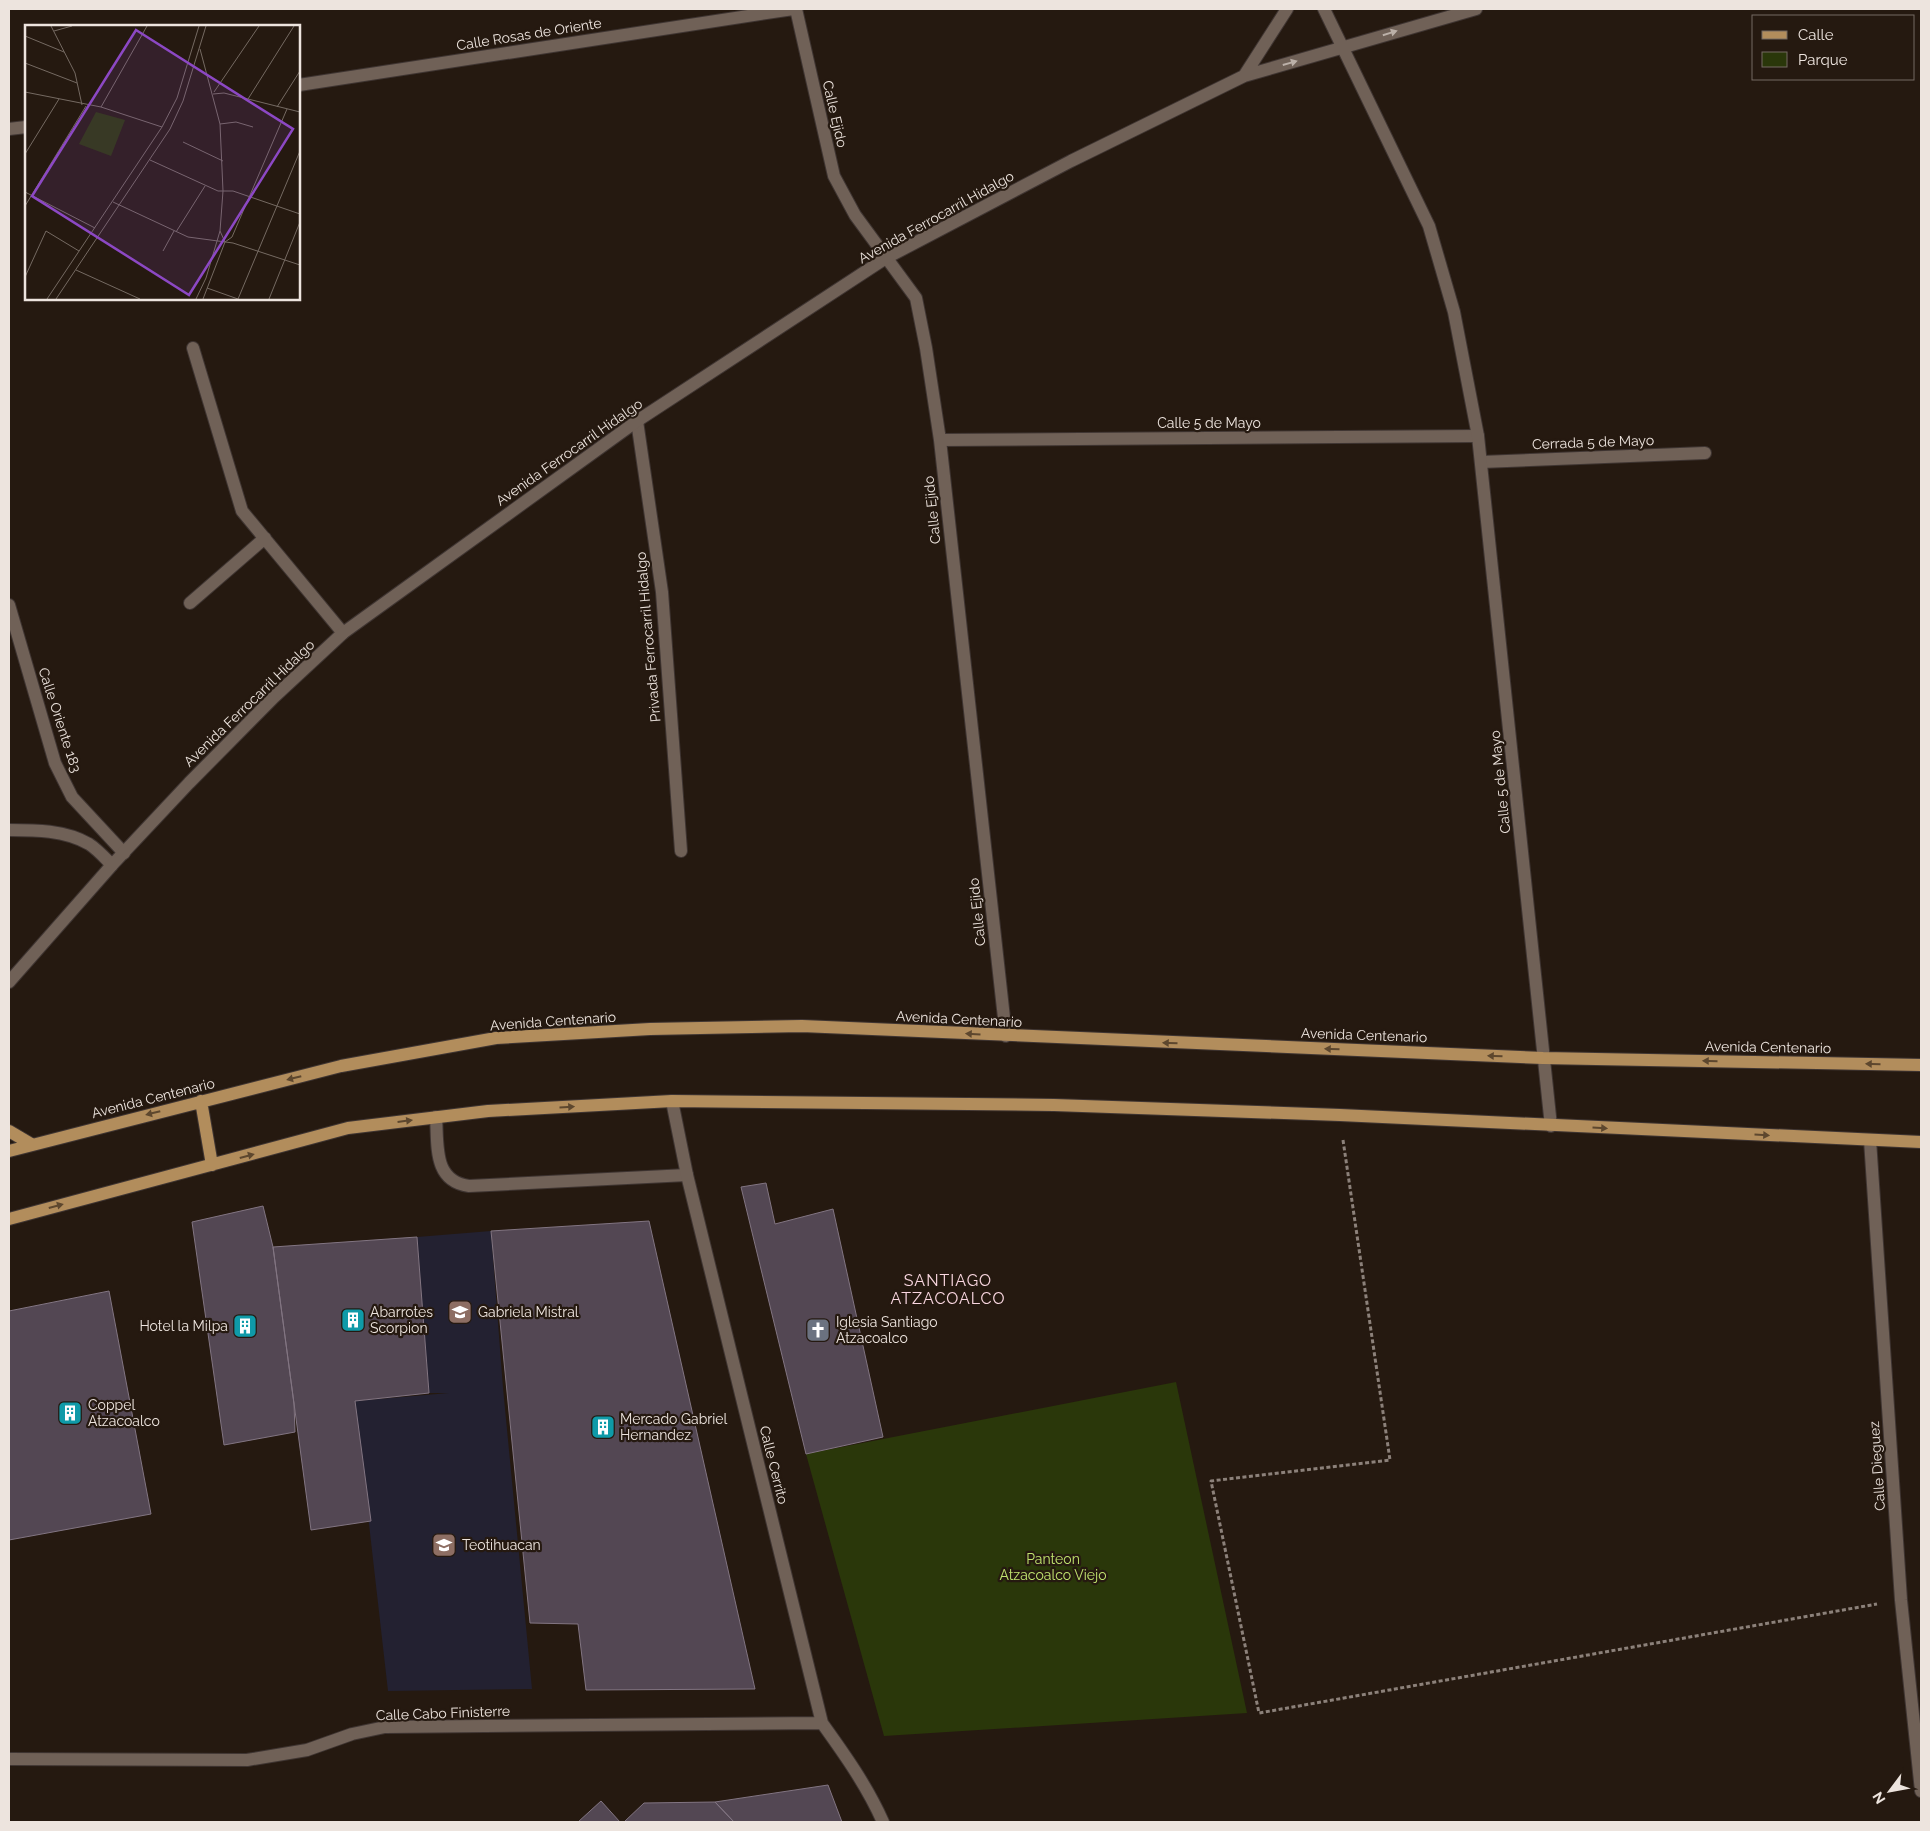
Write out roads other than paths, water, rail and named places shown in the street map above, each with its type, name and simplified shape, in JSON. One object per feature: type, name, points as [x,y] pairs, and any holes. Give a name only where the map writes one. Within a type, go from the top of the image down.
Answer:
[{"type":"main road","name":"Avenida Centenario","points":[[9,1151],[342,1066],[496,1038],[650,1030],[802,1026],[1544,1058],[1921,1065]]},
{"type":"main road","points":[[9,1219],[348,1128],[488,1111],[672,1100],[1054,1105],[1340,1115],[1921,1142]]},
{"type":"main road","points":[[201,1101],[212,1165]]},
{"type":"main road","points":[[9,1131],[31,1144]]},
{"type":"street","name":"Calle Rosas de Oriente","points":[[300,85],[794,9]]},
{"type":"street","name":"Calle Ejido","points":[[794,9],[834,176],[855,215],[916,298],[926,348],[940,440],[1006,1036]]},
{"type":"street","points":[[1244,76],[1287,9]]},
{"type":"street","name":"Calle 5 de Mayo","points":[[1324,9],[1429,226],[1454,312],[1478,436],[1551,1126]]},
{"type":"street","name":"Avenida Ferrocarril Hidalgo","points":[[9,982],[112,865],[274,696],[343,632],[637,421],[886,258],[1062,166],[1244,76],[1476,9]]},
{"type":"street","points":[[9,130],[25,127]]},
{"type":"street","points":[[193,348],[242,511],[343,632]]},
{"type":"street","name":"Privada Ferrocarril Hidalgo","points":[[637,421],[662,592],[681,851]]},
{"type":"street","name":"Calle 5 de Mayo","points":[[940,440],[1478,436]]},
{"type":"street","name":"Cerrada 5 de Mayo","points":[[1481,462],[1705,453]]},
{"type":"street","points":[[190,603],[265,538]]},
{"type":"street","name":"Calle Oriente 183","points":[[9,606],[55,763],[63,781],[72,797],[124,853]]},
{"type":"street","points":[[9,830],[49,832],[72,837],[90,844],[112,865]]},
{"type":"street","name":"Calle Cerrito","points":[[672,1100],[687,1174],[822,1723],[854,1768],[876,1804],[884,1822]]},
{"type":"street","points":[[436,1117],[440,1162],[443,1172],[458,1185],[469,1186],[687,1174]]},
{"type":"street","name":"Calle Dieguez","points":[[1870,1140],[1901,1600],[1921,1790]]},
{"type":"street","name":"Calle Cabo Finisterre","points":[[9,1759],[248,1760],[307,1750],[352,1734],[386,1727],[822,1723]]},
{"type":"place","name":"Gabriela Mistral","points":[[460,1312]]},
{"type":"place","name":"Abarrotes Scorpion","points":[[353,1320]]},
{"type":"place","name":"Hotel la Milpa","points":[[245,1326]]},
{"type":"place","name":"Iglesia Santiago Atzacoalco","points":[[818,1330]]},
{"type":"place","name":"Coppel Atzacoalco","points":[[70,1413]]},
{"type":"place","name":"Mercado Gabriel Hernandez","points":[[603,1427]]},
{"type":"place","name":"Teotihuacan","points":[[444,1545]]},
{"type":"district","name":"SANTIAGO ATZACOALCO","points":[[948,1289]]},
{"type":"park label","name":"Panteon Atzacoalco Viejo","points":[[1053,1568]]}]
